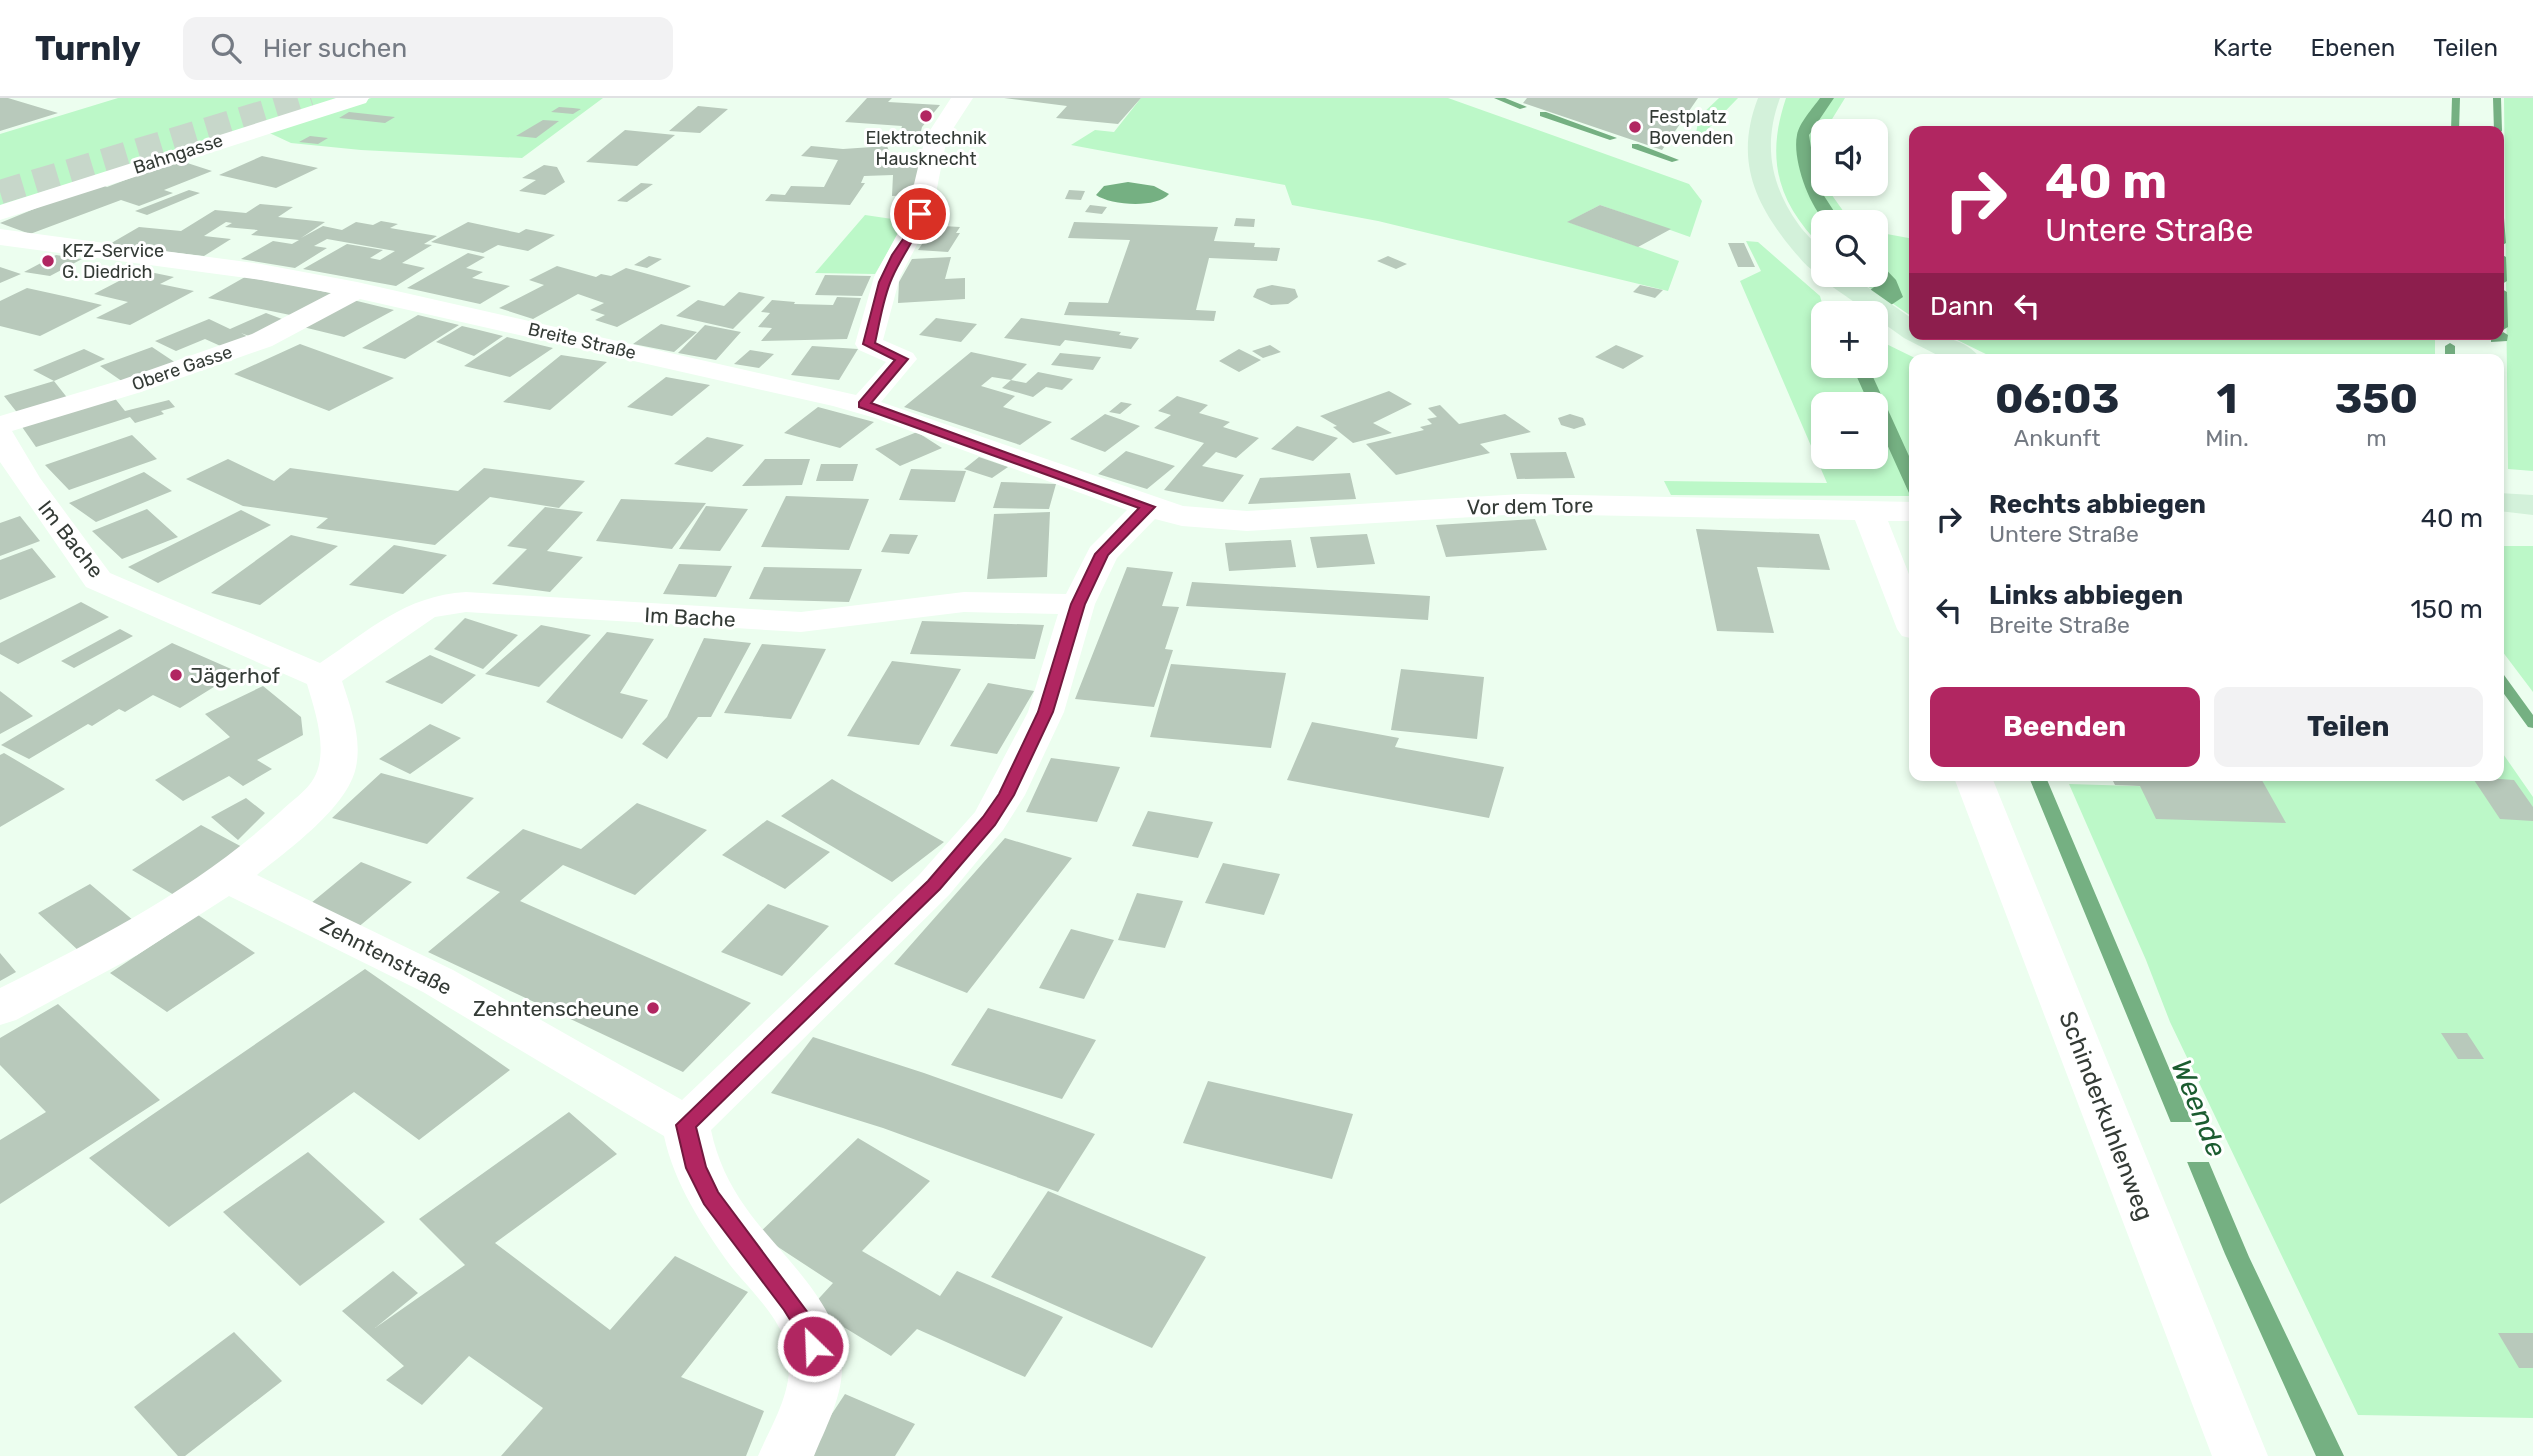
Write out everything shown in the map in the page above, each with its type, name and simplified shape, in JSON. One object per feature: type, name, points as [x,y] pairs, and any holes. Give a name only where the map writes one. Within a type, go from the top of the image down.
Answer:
[{"type":"main road","points":[[1769,98],[1756,143],[1763,183],[1783,224],[1811,253]]},
{"type":"main road","points":[[1850,287],[1909,329]]},
{"type":"main road","points":[[1930,340],[1957,354]]},
{"type":"main road","points":[[2504,502],[2533,505]]},
{"type":"street","name":"Bahngasse","points":[[0,213],[358,98]]},
{"type":"street","points":[[863,405],[902,359],[869,344],[874,317],[885,282],[897,255],[914,232],[927,195],[934,144],[962,98]]},
{"type":"street","name":"Breite Straße","points":[[0,237],[261,272],[357,290],[863,405],[1148,507]]},
{"type":"street","name":"Obere Gasse","points":[[0,425],[131,386],[262,340],[357,290]]},
{"type":"street","name":"Im Bache","points":[[0,436],[26,480],[98,580],[323,678],[405,621],[439,604],[466,601],[802,622],[964,602],[1078,604]]},
{"type":"street","name":"Vor dem Tore","points":[[1148,507],[1182,516],[1239,521],[1521,503],[1892,512]]},
{"type":"street","points":[[786,1456],[811,1395],[816,1361],[809,1332],[711,1198],[696,1168],[686,1125],[934,885],[989,821],[1006,795],[1046,712],[1078,604],[1102,554],[1148,507]]},
{"type":"street","points":[[1892,512],[1909,602]]},
{"type":"street","points":[[0,1008],[73,971],[228,878],[318,797],[334,778],[338,759],[333,709],[323,678]]},
{"type":"street","name":"Schinderkuhlenweg","points":[[1974,781],[2240,1456]]},
{"type":"street","name":"Zehntenstraße","points":[[228,878],[438,981],[686,1125]]},
{"type":"shaded area","points":[[118,98],[346,98],[0,208],[0,134]]},
{"type":"shaded area","points":[[371,98],[603,98],[522,158],[361,150],[291,143],[263,130]]},
{"type":"shaded area","points":[[1141,98],[1448,98],[1689,184],[1702,201],[1690,237],[1600,205],[1568,222],[1679,261],[1668,291],[1378,221],[1292,205],[1285,185],[1071,145],[1095,130],[1114,132]]},
{"type":"shaded area","points":[[1719,98],[1738,98],[1706,131],[1699,145],[1694,144],[1699,117]]},
{"type":"shaded area","points":[[1786,98],[1845,98],[1832,119],[1811,119],[1811,196],[1833,196],[1842,210],[1811,210],[1811,234],[1795,214],[1780,179],[1777,141]]},
{"type":"shaded area","points":[[1820,98],[1834,98],[1820,119],[1811,119],[1809,135],[1811,196],[1824,196],[1833,210],[1817,210],[1803,182],[1796,145],[1798,130]]},
{"type":"shaded area","points":[[2504,98],[2533,98],[2533,471],[2508,469]]},
{"type":"shaded area","points":[[1128,182],[1154,186],[1169,194],[1163,199],[1144,204],[1111,201],[1096,195],[1104,186]]},
{"type":"shaded area","points":[[865,215],[906,221],[875,274],[815,273]]},
{"type":"shaded area","points":[[1888,234],[1909,238],[1909,315],[1869,287],[1888,287]]},
{"type":"shaded area","points":[[1746,241],[1758,242],[1820,296],[1821,301],[1811,301],[1811,378],[1888,378],[1888,345],[1909,355],[1909,496],[1671,495],[1664,481],[1827,483],[1821,469],[1888,469],[1888,392],[1811,392],[1811,446],[1740,281],[1761,271]]},
{"type":"shaded area","points":[[1888,272],[1896,280],[1903,297],[1888,307],[1888,301],[1856,301],[1874,287],[1888,287]]},
{"type":"shaded area","points":[[1957,340],[2435,340],[2435,354],[1986,354]]},
{"type":"shaded area","points":[[1857,378],[1873,378],[1880,392],[1864,392]]},
{"type":"shaded area","points":[[1888,410],[1909,456],[1909,493],[1888,447]]},
{"type":"shaded area","points":[[2504,546],[2533,546],[2533,692],[2504,654]]},
{"type":"shaded area","points":[[2504,755],[2533,797],[2533,1418],[2358,1415],[2170,1022],[2146,960],[2069,784],[2266,790],[2262,781],[2504,781]]},
{"type":"shaded area","points":[[2030,781],[2048,781],[2249,1257],[2344,1456],[2316,1456],[2225,1254]]},
{"type":"pier","points":[[2167,1122],[2196,1122],[2213,1162],[2183,1162]]},
{"type":"building","points":[[0,98],[8,98],[58,113],[0,131]]},
{"type":"building","points":[[867,98],[892,98],[888,102],[940,105],[922,127],[919,139],[898,139],[902,126],[845,122]]},
{"type":"building","points":[[1004,98],[1141,98],[1118,124],[1056,118],[1067,106]]},
{"type":"building","name":"Festplatz Bovenden","points":[[1527,98],[1698,98],[1662,150],[1523,103]]},
{"type":"building","points":[[698,106],[728,109],[700,133],[669,131]]},
{"type":"building","points":[[559,107],[581,109],[573,114],[551,112]]},
{"type":"building","points":[[349,112],[395,117],[385,123],[339,118]]},
{"type":"building","points":[[543,120],[559,121],[536,138],[516,136]]},
{"type":"building","points":[[625,130],[675,135],[637,166],[586,162]]},
{"type":"building","points":[[310,136],[328,138],[318,144],[299,142]]},
{"type":"building","points":[[811,146],[843,149],[887,146],[890,154],[920,153],[917,195],[892,196],[893,175],[864,176],[861,183],[865,183],[850,205],[765,201],[771,194],[785,195],[791,186],[824,187],[838,160],[801,156]]},
{"type":"building","points":[[262,156],[318,168],[276,188],[219,175]]},
{"type":"building","points":[[178,160],[212,171],[164,190],[173,193],[139,206],[121,200],[30,234],[0,223],[97,183],[107,187]]},
{"type":"building","points":[[544,165],[557,167],[565,182],[545,195],[519,191],[536,180],[522,178]]},
{"type":"building","points":[[641,183],[653,184],[627,202],[617,201]]},
{"type":"building","points":[[189,190],[200,193],[147,215],[135,211]]},
{"type":"building","points":[[1069,190],[1085,191],[1081,200],[1065,199]]},
{"type":"building","points":[[260,204],[293,207],[278,217],[325,222],[301,238],[323,226],[342,230],[356,222],[373,225],[381,221],[398,224],[390,228],[437,236],[424,244],[432,245],[402,263],[425,268],[396,286],[303,269],[347,244],[383,250],[370,258],[380,260],[395,251],[327,239],[314,246],[327,248],[295,268],[241,259],[273,241],[292,244],[299,240],[251,235],[258,230],[225,227],[232,223],[226,222],[204,236],[231,239],[204,256],[108,245],[139,227],[181,231],[215,210],[246,213]]},
{"type":"building","points":[[1090,205],[1107,207],[1102,214],[1085,212]]},
{"type":"building","points":[[1600,205],[1671,229],[1638,247],[1567,222]]},
{"type":"building","points":[[1236,218],[1255,219],[1254,227],[1234,226]]},
{"type":"building","points":[[468,222],[519,233],[526,229],[555,235],[528,251],[498,245],[483,253],[431,242]]},
{"type":"building","points":[[1074,222],[1218,227],[1214,241],[1255,243],[1254,247],[1280,248],[1277,261],[1209,258],[1196,310],[1216,311],[1214,321],[1064,315],[1069,302],[1108,303],[1130,240],[1068,238]]},
{"type":"building","points":[[943,226],[960,227],[956,233],[960,233],[948,252],[918,250],[931,231],[939,231]]},
{"type":"building","points":[[1728,243],[1744,243],[1755,267],[1738,267]]},
{"type":"building","points":[[468,253],[485,257],[466,268],[483,272],[472,278],[510,286],[480,304],[407,288]]},
{"type":"building","points":[[56,255],[82,259],[50,276],[24,272]]},
{"type":"building","points":[[649,256],[662,259],[647,268],[634,265]]},
{"type":"building","points":[[1388,256],[1407,264],[1396,269],[1377,261]]},
{"type":"building","points":[[951,257],[945,279],[965,278],[965,299],[898,303],[899,282],[912,259]]},
{"type":"building","points":[[557,266],[596,277],[601,274],[611,276],[626,268],[691,286],[617,327],[595,320],[605,315],[590,310],[604,303],[578,294],[533,319],[499,308],[544,285],[529,280]]},
{"type":"building","points":[[0,267],[21,274],[0,283]]},
{"type":"building","points":[[140,270],[174,277],[160,284],[194,291],[130,325],[96,318],[128,302],[94,294]]},
{"type":"building","points":[[825,275],[871,276],[862,296],[815,295]]},
{"type":"building","points":[[245,277],[335,294],[295,316],[208,298]]},
{"type":"building","points":[[1272,285],[1295,289],[1298,297],[1288,304],[1271,305],[1253,297],[1257,289]]},
{"type":"building","points":[[1640,285],[1663,290],[1655,298],[1633,292]]},
{"type":"building","points":[[27,288],[102,305],[40,336],[0,326],[0,301]]},
{"type":"building","points":[[739,292],[765,297],[733,329],[676,316],[698,300],[724,306]]},
{"type":"building","points":[[837,297],[861,298],[847,339],[761,341],[772,328],[758,327],[770,313],[761,312],[772,300],[795,302],[794,304],[833,305]]},
{"type":"building","points":[[353,300],[394,310],[344,337],[303,327]]},
{"type":"building","points":[[266,313],[290,322],[254,338],[241,333],[250,338],[225,348],[205,339],[176,351],[155,341],[209,319],[230,329]]},
{"type":"building","points":[[418,315],[459,325],[405,359],[362,348]]},
{"type":"building","points":[[936,318],[977,324],[961,342],[919,335]]},
{"type":"building","points":[[1021,318],[1121,332],[1119,335],[1139,338],[1131,349],[1065,340],[1060,346],[1004,338]]},
{"type":"building","points":[[661,324],[697,332],[674,352],[633,344]]},
{"type":"building","points":[[705,325],[741,332],[716,360],[678,353]]},
{"type":"building","points":[[462,326],[503,336],[474,356],[436,342]]},
{"type":"building","points":[[507,337],[553,348],[510,377],[464,366]]},
{"type":"building","points":[[300,344],[394,378],[329,411],[234,374]]},
{"type":"building","points":[[1270,345],[1281,352],[1263,358],[1252,351]]},
{"type":"building","points":[[1616,345],[1644,356],[1623,369],[1595,357]]},
{"type":"building","points":[[812,346],[858,349],[839,380],[791,375]]},
{"type":"building","points":[[152,347],[179,365],[126,384],[100,366]]},
{"type":"building","points":[[84,349],[105,359],[54,381],[33,370]]},
{"type":"building","points":[[1239,349],[1261,360],[1239,372],[1219,361]]},
{"type":"building","points":[[750,350],[774,354],[759,368],[734,364]]},
{"type":"building","points":[[971,352],[1027,364],[1011,380],[992,377],[981,386],[1015,396],[1003,407],[1052,422],[1020,445],[904,407]]},
{"type":"building","points":[[1060,353],[1101,357],[1093,370],[1051,365]]},
{"type":"building","points":[[561,355],[607,362],[550,410],[503,402]]},
{"type":"building","points":[[1038,372],[1073,379],[1062,390],[1046,387],[1033,397],[1002,388],[1011,380],[1026,383]]},
{"type":"building","points":[[666,377],[710,385],[672,416],[627,407]]},
{"type":"building","points":[[54,381],[69,400],[19,415],[4,396]]},
{"type":"building","points":[[1389,391],[1412,404],[1373,423],[1392,433],[1353,443],[1333,427],[1337,426],[1320,416]]},
{"type":"building","points":[[113,396],[125,411],[169,400],[175,407],[161,411],[164,414],[135,423],[130,417],[36,447],[20,424]]},
{"type":"building","points":[[1177,396],[1208,405],[1199,413],[1230,422],[1223,427],[1259,438],[1236,458],[1216,452],[1202,466],[1244,475],[1223,502],[1164,490],[1204,443],[1154,428],[1171,415],[1158,411]]},
{"type":"building","points":[[1121,402],[1132,404],[1120,414],[1109,412]]},
{"type":"building","points":[[1440,405],[1459,424],[1505,414],[1531,432],[1480,444],[1490,453],[1396,475],[1366,444],[1424,430],[1420,427],[1432,424],[1427,419],[1437,417],[1428,408]]},
{"type":"building","points":[[818,407],[874,422],[840,448],[784,433]]},
{"type":"building","points":[[1105,414],[1140,426],[1105,452],[1070,439]]},
{"type":"building","points":[[1570,414],[1583,418],[1586,425],[1574,429],[1561,425],[1558,418]]},
{"type":"building","points":[[1297,426],[1338,438],[1313,461],[1271,449]]},
{"type":"building","points":[[917,432],[942,448],[900,466],[875,449]]},
{"type":"building","points":[[132,435],[157,459],[69,490],[45,465]]},
{"type":"building","points":[[707,437],[744,445],[712,472],[674,464]]},
{"type":"building","points":[[1126,451],[1175,466],[1147,489],[1098,474]]},
{"type":"building","points":[[1566,452],[1575,478],[1517,479],[1510,453]]},
{"type":"building","points":[[979,457],[1008,467],[992,478],[964,469]]},
{"type":"building","points":[[228,459],[274,481],[290,468],[458,491],[484,468],[585,481],[559,508],[490,497],[435,545],[316,528],[328,518],[243,506],[186,479]]},
{"type":"building","points":[[765,459],[810,459],[802,485],[742,486]]},
{"type":"building","points":[[821,464],[858,464],[853,481],[816,481]]},
{"type":"building","points":[[911,469],[966,471],[955,502],[899,500]]},
{"type":"building","points":[[144,472],[172,491],[96,522],[69,503]]},
{"type":"building","points":[[1350,473],[1356,499],[1248,504],[1260,478]]},
{"type":"building","points":[[1001,482],[1056,484],[1049,509],[993,508]]},
{"type":"building","points":[[786,496],[869,499],[849,550],[761,547]]},
{"type":"building","points":[[621,499],[706,503],[672,549],[596,541]]},
{"type":"building","points":[[706,506],[748,509],[720,551],[679,549]]},
{"type":"building","points":[[545,507],[583,512],[547,551],[583,557],[550,592],[492,584],[527,549],[507,546]]},
{"type":"building","points":[[147,509],[178,537],[122,559],[92,531]]},
{"type":"building","points":[[241,510],[271,525],[158,583],[128,567]]},
{"type":"building","points":[[1050,512],[1047,577],[987,579],[994,514]]},
{"type":"building","points":[[20,516],[40,541],[0,556],[0,523]]},
{"type":"building","points":[[1535,519],[1547,550],[1446,557],[1436,525]]},
{"type":"building","points":[[1696,529],[1819,534],[1830,570],[1757,567],[1774,633],[1717,631]]},
{"type":"building","points":[[890,534],[918,535],[909,554],[881,552]]},
{"type":"building","points":[[1367,534],[1375,564],[1317,568],[1310,537]]},
{"type":"building","points":[[291,535],[338,546],[260,605],[211,593]]},
{"type":"building","points":[[1291,540],[1296,567],[1229,571],[1225,543]]},
{"type":"building","points":[[394,545],[447,555],[403,594],[349,585]]},
{"type":"building","points":[[32,548],[56,577],[0,600],[0,560]]},
{"type":"building","points":[[679,564],[732,566],[716,597],[663,594]]},
{"type":"building","points":[[764,567],[862,569],[849,602],[749,599]]},
{"type":"building","points":[[1127,567],[1173,572],[1162,606],[1179,607],[1165,649],[1173,650],[1154,707],[1075,699]]},
{"type":"building","points":[[1192,582],[1430,596],[1428,620],[1186,606]]},
{"type":"building","points":[[81,602],[109,617],[18,664],[0,654],[0,643]]},
{"type":"building","points":[[465,618],[518,635],[483,669],[434,649]]},
{"type":"building","points":[[922,621],[1044,625],[1035,659],[910,654]]},
{"type":"building","points":[[541,625],[591,635],[539,687],[485,674]]},
{"type":"building","points":[[120,629],[133,636],[74,668],[61,661]]},
{"type":"building","points":[[607,632],[654,639],[620,693],[648,700],[622,739],[546,702]]},
{"type":"building","points":[[704,638],[751,643],[711,717],[698,717],[667,759],[642,744],[667,717]]},
{"type":"building","points":[[172,643],[238,672],[180,708],[153,695],[125,712],[119,709],[29,759],[1,745]]},
{"type":"building","points":[[762,644],[826,649],[791,719],[724,713]]},
{"type":"building","points":[[430,655],[476,675],[442,704],[385,682]]},
{"type":"building","points":[[892,661],[961,669],[919,745],[847,736]]},
{"type":"building","points":[[1171,664],[1286,673],[1271,748],[1150,737]]},
{"type":"building","points":[[1401,669],[1484,677],[1477,739],[1391,730]]},
{"type":"building","points":[[988,683],[1034,691],[997,754],[950,746]]},
{"type":"building","points":[[263,686],[301,717],[303,735],[257,760],[272,769],[243,786],[229,776],[183,801],[155,780],[230,737],[205,714]]},
{"type":"building","points":[[0,691],[33,716],[0,734]]},
{"type":"building","points":[[1312,722],[1399,738],[1395,747],[1504,767],[1489,818],[1287,780]]},
{"type":"building","points":[[430,724],[461,738],[410,774],[379,759]]},
{"type":"building","points":[[4,753],[65,789],[0,827],[0,755]]},
{"type":"building","points":[[1051,758],[1120,767],[1097,822],[1026,812]]},
{"type":"building","points":[[381,773],[474,798],[427,844],[332,818]]},
{"type":"building","points":[[832,779],[944,842],[892,882],[781,816]]},
{"type":"building","points":[[2514,780],[2533,807],[2533,821],[2500,819],[2475,781]]},
{"type":"building","points":[[2113,781],[2262,781],[2286,823],[2156,819],[2140,786],[2115,785]]},
{"type":"building","points":[[246,798],[265,813],[238,840],[211,817]]},
{"type":"building","points":[[637,803],[707,830],[635,895],[563,865],[520,901],[751,1003],[683,1072],[428,952],[500,892],[466,878],[523,829],[581,849]]},
{"type":"building","points":[[1148,811],[1213,822],[1198,858],[1132,846]]},
{"type":"building","points":[[767,820],[830,852],[785,889],[722,855]]},
{"type":"building","points":[[201,825],[244,848],[174,895],[132,870]]},
{"type":"building","points":[[1005,838],[1072,858],[967,993],[894,964]]},
{"type":"building","points":[[361,862],[412,882],[356,929],[305,908]]},
{"type":"building","points":[[1223,863],[1280,874],[1264,915],[1205,903]]},
{"type":"building","points":[[90,884],[134,921],[80,952],[38,913]]},
{"type":"building","points":[[1137,893],[1183,901],[1165,948],[1118,940]]},
{"type":"building","points":[[768,904],[829,926],[782,976],[721,952]]},
{"type":"building","points":[[198,915],[255,953],[167,1012],[110,973]]},
{"type":"building","points":[[1071,929],[1114,940],[1084,999],[1039,988]]},
{"type":"building","points":[[0,953],[16,972],[0,981]]},
{"type":"building","points":[[365,969],[510,1070],[419,1140],[354,1092],[169,1227],[89,1158]]},
{"type":"building","points":[[58,1004],[160,1100],[0,1204],[0,1140],[46,1112],[0,1065],[0,1038]]},
{"type":"building","points":[[988,1008],[1096,1040],[1062,1099],[951,1065]]},
{"type":"building","points":[[2441,1033],[2467,1033],[2484,1059],[2458,1059]]},
{"type":"building","points":[[813,1037],[1095,1134],[1058,1192],[883,1128],[771,1093]]},
{"type":"building","points":[[1208,1081],[1353,1114],[1332,1179],[1183,1143]]},
{"type":"building","points":[[569,1112],[617,1154],[495,1243],[610,1330],[675,1256],[748,1292],[681,1377],[764,1411],[746,1456],[501,1456],[543,1408],[469,1356],[422,1405],[386,1380],[404,1366],[342,1311],[393,1271],[418,1293],[375,1328],[465,1265],[419,1219]]},
{"type":"building","points":[[858,1138],[930,1181],[862,1251],[940,1296],[957,1271],[1063,1317],[1025,1377],[917,1329],[891,1356],[811,1307],[833,1283],[758,1234]]},
{"type":"building","points":[[308,1152],[385,1222],[300,1286],[223,1212]]},
{"type":"building","points":[[1048,1191],[1206,1257],[1152,1348],[991,1277]]},
{"type":"building","points":[[234,1332],[282,1381],[185,1456],[178,1456],[134,1407]]},
{"type":"building","points":[[2498,1333],[2533,1333],[2533,1368],[2519,1368]]},
{"type":"building","points":[[845,1394],[915,1424],[895,1456],[804,1456]]},
{"type":"waterway","points":[[1498,98],[1523,107]]},
{"type":"waterway","points":[[2455,126],[2456,98]]},
{"type":"waterway","points":[[2497,98],[2498,126]]},
{"type":"waterway","points":[[1543,114],[1613,138]]},
{"type":"waterway","points":[[1635,146],[1675,160]]},
{"type":"waterway","points":[[2450,346],[2450,354]]},
{"type":"waterway","points":[[2504,685],[2533,724]]},
{"type":"tunnel","points":[[0,192],[311,98]]},
{"type":"place","name":"Elektrotechnik Hausknecht","points":[[926,116]]},
{"type":"place","name":"Festplatz Bovenden","points":[[1635,127]]},
{"type":"place","name":"KFZ-Service G. Diedrich","points":[[48,261]]},
{"type":"place","name":"Jägerhof","points":[[176,675]]},
{"type":"place","name":"Zehntenscheune","points":[[653,1008]]},
{"type":"route","points":[[813,1346],[809,1332],[792,1303],[748,1250],[711,1198],[696,1168],[686,1125],[934,885],[989,821],[1006,795],[1046,712],[1078,604],[1102,554],[1148,507],[863,405],[902,359],[869,344],[885,282],[897,255],[914,232],[920,214]]},
{"type":"water label","name":"Weende","points":[[2199,1108]]}]
